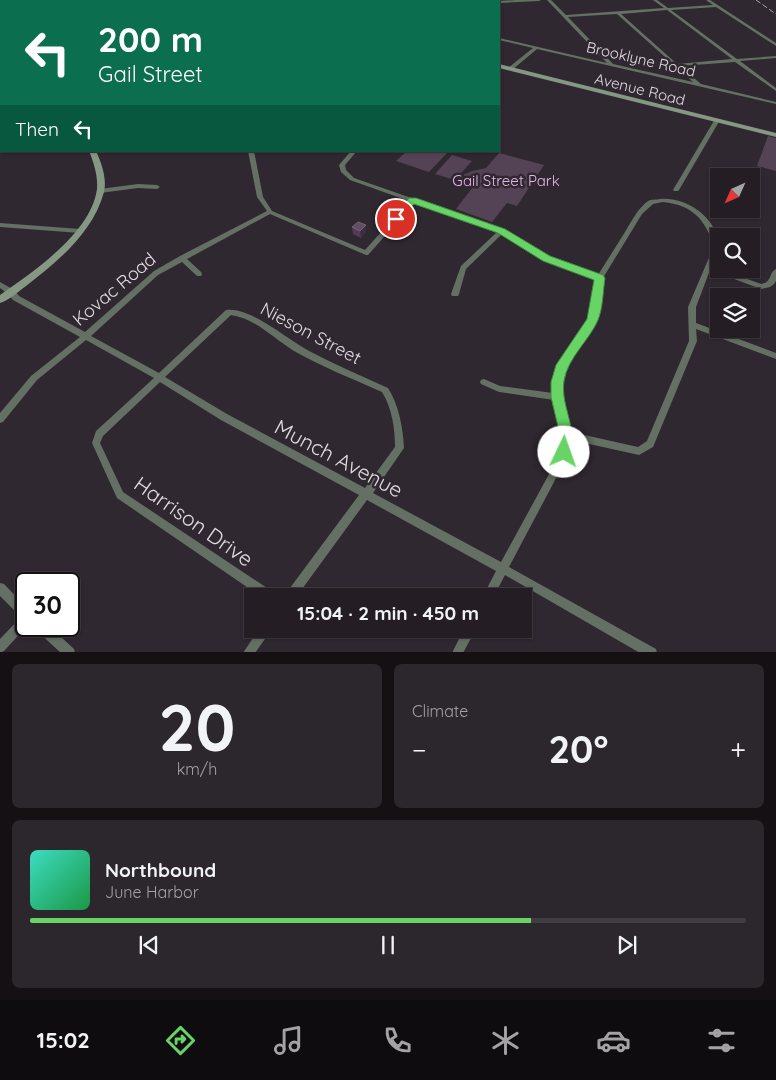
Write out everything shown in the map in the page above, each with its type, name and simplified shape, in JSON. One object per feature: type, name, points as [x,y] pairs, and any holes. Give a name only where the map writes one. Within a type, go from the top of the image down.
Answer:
[{"type":"street","points":[[504,1],[539,0]]},
{"type":"street","points":[[549,0],[612,66]]},
{"type":"street","points":[[655,0],[776,90]]},
{"type":"street","points":[[708,0],[776,45]]},
{"type":"street","points":[[566,16],[717,6]]},
{"type":"street","points":[[618,13],[701,86]]},
{"type":"street","name":"Brooklyne Road","points":[[500,39],[776,103]]},
{"type":"street","points":[[510,69],[536,48]]},
{"type":"street","points":[[677,65],[776,57]]},
{"type":"street","name":"Avenue Road","points":[[500,66],[776,135]]},
{"type":"street","points":[[676,190],[717,120]]},
{"type":"street","points":[[0,300],[67,247],[94,210],[100,191],[100,175],[92,152]]},
{"type":"street","points":[[251,152],[260,197],[270,212],[366,253],[413,200]]},
{"type":"street","points":[[353,152],[342,165],[343,172],[352,179],[502,231],[546,258],[600,278]]},
{"type":"street","points":[[100,191],[138,186],[157,187]]},
{"type":"street","points":[[492,588],[551,480],[564,452],[567,435],[557,397],[560,368],[592,319],[600,278],[640,213],[651,202],[662,200],[682,203],[691,207],[701,215],[709,226],[717,246],[692,307],[693,341],[650,444],[639,451],[567,435]]},
{"type":"street","name":"Kovac Road","points":[[0,419],[34,378],[85,336],[156,272],[270,212]]},
{"type":"street","points":[[0,225],[80,231]]},
{"type":"street","points":[[455,294],[463,268],[502,231]]},
{"type":"street","points":[[182,258],[198,274]]},
{"type":"street","points":[[708,266],[761,287],[768,287],[772,284],[776,271]]},
{"type":"street","name":"Munch Avenue","points":[[0,284],[12,292],[16,298],[159,377],[224,417],[503,568],[652,652]]},
{"type":"street","name":"Nieson Street","points":[[159,377],[228,312],[238,313],[258,322],[297,348],[384,390],[387,392],[392,408],[400,448],[368,494]]},
{"type":"street","points":[[692,324],[776,356]]},
{"type":"street","name":"Harrison Drive","points":[[159,377],[99,434],[96,444],[120,495],[257,588]]},
{"type":"street","points":[[484,382],[499,389],[557,397]]},
{"type":"street","points":[[297,588],[368,494]]},
{"type":"street","points":[[0,588],[15,603]]},
{"type":"street","points":[[0,647],[15,631]]},
{"type":"street","points":[[53,637],[70,652]]},
{"type":"street","points":[[248,652],[259,638]]},
{"type":"street","points":[[457,652],[465,638]]},
{"type":"green space","points":[[768,136],[776,138],[776,171],[757,166]]},
{"type":"green space","points":[[406,152],[447,153],[429,172],[396,161]]},
{"type":"green space","name":"Gail Street Park","points":[[499,153],[544,165],[517,206],[507,203],[492,222],[456,209],[476,183],[463,175],[486,168]]},
{"type":"green space","points":[[452,155],[472,161],[455,180],[435,174]]},
{"type":"building","points":[[358,222],[366,225],[360,231],[352,227]]},
{"type":"railway","points":[[756,0],[776,14]]},
{"type":"route","points":[[396,219],[413,200],[502,231],[556,263],[600,278],[592,319],[560,368],[557,397],[567,435],[564,452]]}]
